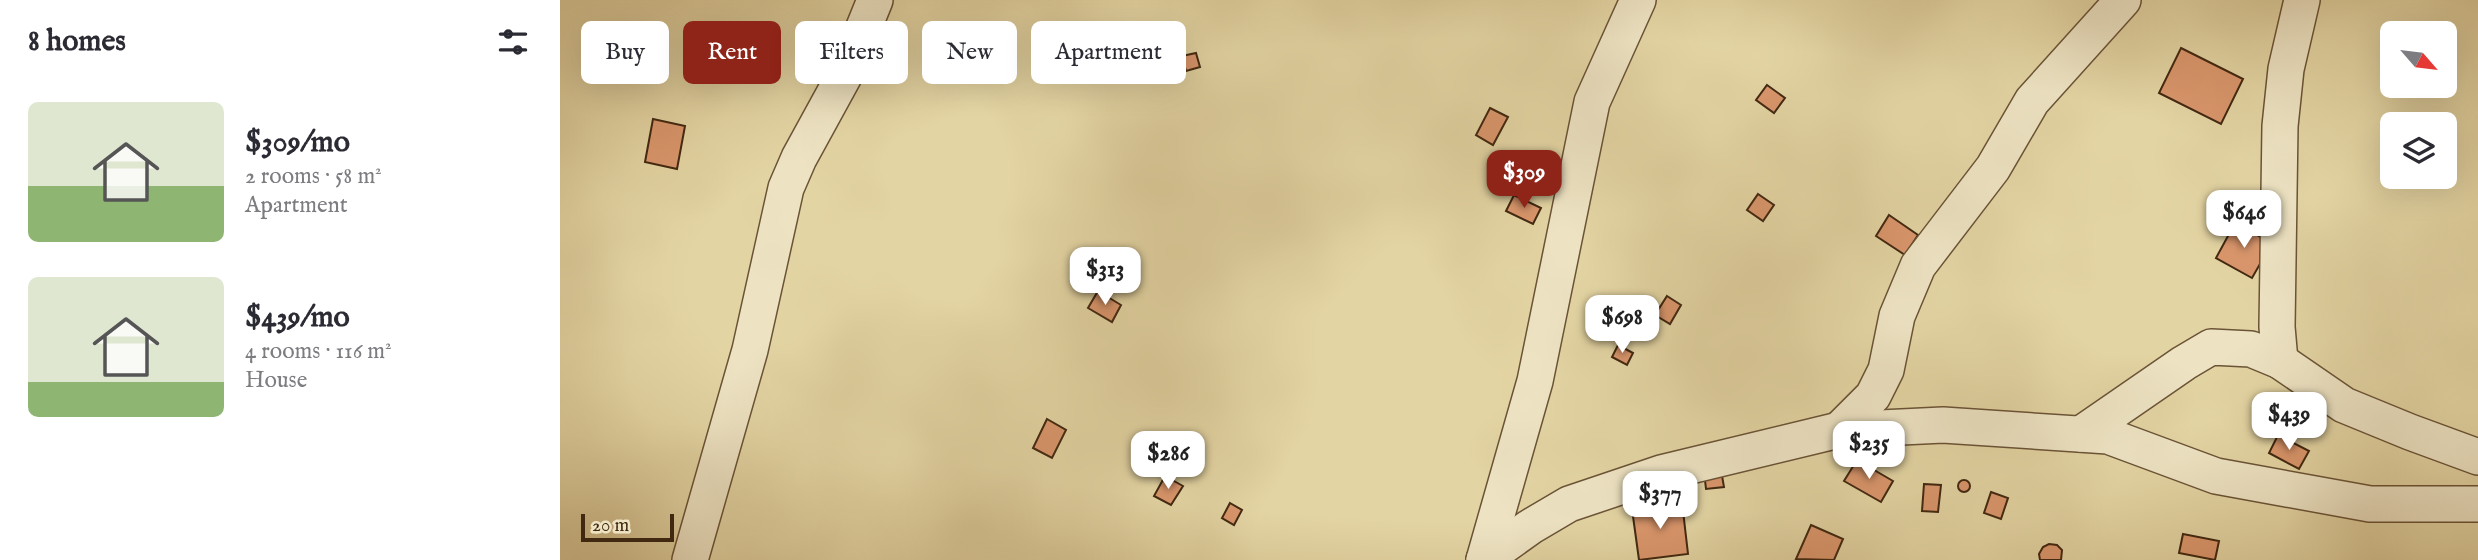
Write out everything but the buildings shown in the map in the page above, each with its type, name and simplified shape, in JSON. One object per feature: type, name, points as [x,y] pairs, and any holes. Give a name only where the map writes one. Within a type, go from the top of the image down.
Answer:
[{"type":"street","points":[[690,560],[750,350],[786,188],[799,158],[845,74],[875,0]]},
{"type":"street","points":[[1484,560],[1535,380],[1592,102],[1638,0]]},
{"type":"street","points":[[1839,430],[1873,396],[1886,370],[1896,316],[1918,267],[1993,168],[2032,101],[2123,0]]},
{"type":"street","points":[[2280,361],[2277,327],[2280,126],[2286,69],[2302,0]]},
{"type":"street","points":[[2081,434],[2211,347],[2251,349],[2280,361],[2344,405],[2478,457]]},
{"type":"street","points":[[1484,560],[1569,504],[1661,473],[1839,430],[1942,425],[2108,436],[2216,476],[2370,504],[2478,504]]}]
